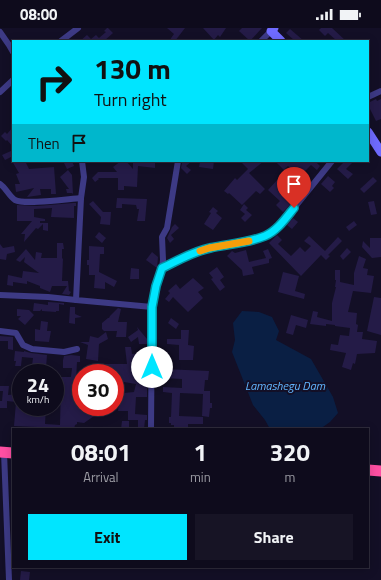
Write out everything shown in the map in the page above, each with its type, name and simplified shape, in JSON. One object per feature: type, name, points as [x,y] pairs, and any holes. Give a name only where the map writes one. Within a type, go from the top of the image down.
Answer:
[{"type":"highway","points":[[369,470],[381,471]]},
{"type":"street","points":[[62,40],[78,28]]},
{"type":"street","points":[[262,40],[273,29],[280,40]]},
{"type":"street","points":[[0,32],[12,50]]},
{"type":"street","points":[[0,92],[12,81]]},
{"type":"street","points":[[369,97],[381,91]]},
{"type":"street","points":[[369,134],[381,152]]},
{"type":"street","points":[[76,300],[81,198],[84,177],[82,162]]},
{"type":"street","points":[[151,428],[152,307],[156,286],[162,268],[162,237],[167,228],[178,162]]},
{"type":"street","points":[[162,268],[196,252],[266,236],[276,229],[331,162]]},
{"type":"street","points":[[0,184],[5,187],[16,200],[28,203],[81,198]]},
{"type":"street","points":[[0,295],[48,297],[152,307]]},
{"type":"street","points":[[0,331],[16,333],[23,345],[32,349],[64,352],[77,349]]},
{"type":"street","points":[[6,452],[9,580]]},
{"type":"water","name":"Lamashegu Dam","points":[[242,311],[259,312],[272,317],[279,331],[276,340],[311,359],[333,397],[338,413],[330,422],[321,428],[269,428],[253,405],[232,352],[235,340],[233,323]]},
{"type":"building","points":[[108,28],[113,33],[105,40],[81,40],[87,35],[91,39],[96,35],[99,38],[106,32],[104,31]]},
{"type":"building","points":[[167,28],[185,28],[176,40],[170,40],[174,34]]},
{"type":"building","points":[[203,28],[226,28],[220,37],[218,35],[214,40]]},
{"type":"building","points":[[242,28],[262,28],[251,40],[249,40],[239,31]]},
{"type":"building","points":[[321,28],[332,28],[345,40],[336,40],[328,33],[325,36],[319,30]]},
{"type":"building","points":[[290,29],[303,40],[294,40],[286,33]]},
{"type":"building","points":[[376,99],[377,101],[381,99],[381,119],[376,121],[369,107],[369,102]]},
{"type":"building","points":[[12,128],[12,146],[1,136],[5,132],[7,134]]},
{"type":"building","points":[[12,150],[12,156],[5,160],[2,155]]},
{"type":"building","points":[[13,162],[26,162],[29,169],[54,167],[56,194],[51,194],[51,189],[40,189],[41,195],[27,197],[34,188],[16,192],[15,184],[20,184],[16,174],[19,173]]},
{"type":"building","points":[[64,162],[72,162],[74,166],[67,169]]},
{"type":"building","points":[[120,162],[127,162],[133,169],[133,162],[155,162],[155,168],[138,166],[137,187],[124,186],[124,190],[118,190],[118,178],[98,178],[99,179],[95,182],[92,178],[98,172],[117,172],[113,167]]},
{"type":"building","points":[[191,162],[186,166],[191,170],[187,174],[181,168],[182,163]]},
{"type":"building","points":[[200,162],[214,162],[213,169],[199,167]]},
{"type":"building","points":[[241,162],[263,162],[249,173],[265,189],[260,194],[256,191],[242,205],[229,193],[228,194],[224,191],[235,178],[237,180],[248,169]]},
{"type":"building","points":[[276,162],[316,162],[320,166],[317,170],[311,165],[301,175],[308,182],[303,188],[296,181],[282,195],[292,203],[283,212],[276,205],[280,201],[268,190],[280,177],[288,183],[297,174],[288,166],[284,170]]},
{"type":"building","points":[[344,162],[353,162],[346,169],[353,174],[348,179],[337,169]]},
{"type":"building","points":[[68,170],[72,175],[73,194],[67,193],[66,189],[69,189],[60,177]]},
{"type":"building","points":[[328,176],[335,182],[332,186],[334,188],[330,192],[321,184]]},
{"type":"building","points":[[373,177],[377,181],[364,193],[360,189]]},
{"type":"building","points":[[117,198],[147,199],[145,221],[137,221],[139,209],[137,209],[136,205],[122,204],[122,208],[116,208]]},
{"type":"building","points":[[93,201],[103,212],[111,212],[110,225],[100,224],[101,217],[89,204]]},
{"type":"building","points":[[374,201],[377,214],[371,215],[368,202]]},
{"type":"building","points":[[76,203],[76,206],[74,206],[74,218],[51,217],[52,208],[34,209],[34,217],[45,219],[45,221],[40,221],[40,223],[48,223],[48,231],[43,230],[43,224],[38,229],[36,228],[24,242],[25,234],[21,234],[32,221],[17,221],[17,205],[37,206]]},
{"type":"building","points":[[244,204],[248,208],[246,210],[252,215],[245,222],[241,218],[245,214],[240,210]]},
{"type":"building","points":[[213,207],[218,211],[216,213],[222,218],[213,230],[204,224]]},
{"type":"building","points":[[293,218],[298,222],[292,229],[287,225]]},
{"type":"building","points":[[354,221],[357,225],[349,231],[346,227]]},
{"type":"building","points":[[175,224],[179,228],[171,235],[174,239],[170,243],[167,238]]},
{"type":"building","points":[[99,232],[106,238],[102,243],[95,237]]},
{"type":"building","points":[[277,235],[282,240],[278,244],[291,256],[300,247],[305,252],[311,246],[304,241],[309,236],[325,251],[338,237],[342,241],[328,255],[330,256],[326,260],[321,255],[301,276],[269,243]]},
{"type":"building","points":[[370,238],[381,238],[381,257],[372,258],[362,247],[363,241],[370,248]]},
{"type":"building","points":[[57,243],[63,243],[62,281],[68,281],[69,291],[71,292],[69,295],[62,294],[67,286],[52,286],[50,292],[27,281],[27,284],[13,282],[13,286],[7,285],[8,275],[22,278],[23,271],[39,273],[24,262],[25,257],[20,262],[16,260],[26,249],[35,260],[36,252],[42,253],[41,258],[57,258]]},
{"type":"building","points":[[0,244],[3,248],[14,246],[15,252],[7,254],[6,260],[0,259]]},
{"type":"building","points":[[89,246],[104,247],[104,254],[100,254],[99,272],[117,281],[114,287],[105,282],[105,289],[94,288],[95,275],[89,275],[89,265],[87,265],[87,260],[89,260]]},
{"type":"building","points":[[347,248],[351,252],[343,260],[340,256]]},
{"type":"building","points":[[268,249],[272,258],[269,259],[269,263],[252,267],[254,274],[243,276],[242,270],[227,256],[232,251],[235,253],[246,250],[249,262],[266,258],[263,251]]},
{"type":"building","points":[[152,252],[158,257],[157,268],[146,260]]},
{"type":"building","points":[[359,256],[366,259],[363,268],[368,269],[367,275],[374,276],[371,293],[353,291],[348,312],[357,313],[357,332],[363,332],[362,339],[377,341],[375,353],[357,354],[355,364],[353,363],[351,370],[342,367],[346,353],[330,350],[331,344],[338,345],[340,335],[349,336],[350,328],[326,324],[326,326],[310,324],[313,311],[318,312],[317,317],[332,321],[332,303],[336,287],[335,270],[340,270],[340,282],[354,285],[354,273]]},
{"type":"building","points":[[217,267],[224,277],[220,280],[225,287],[220,291],[211,279],[213,278],[209,273]]},
{"type":"building","points":[[131,268],[139,269],[139,279],[130,279]]},
{"type":"building","points":[[283,272],[299,276],[295,291],[305,294],[304,299],[278,292]]},
{"type":"building","points":[[193,278],[204,288],[198,292],[203,298],[188,312],[173,297],[169,302],[165,299],[170,293],[168,291],[176,284],[180,289]]},
{"type":"building","points":[[374,297],[381,298],[381,335],[367,331]]},
{"type":"building","points":[[48,302],[64,303],[64,305],[59,304],[59,311],[56,312],[42,311],[42,309],[40,311],[33,311],[34,303],[48,305]]},
{"type":"building","points":[[70,307],[75,307],[75,314],[82,317],[75,318],[75,324],[69,323]]},
{"type":"building","points":[[118,308],[121,309],[118,322],[127,322],[126,337],[116,337],[117,331],[104,331],[102,329],[102,323]]},
{"type":"building","points":[[17,309],[29,310],[34,315],[25,325],[18,319],[21,316],[17,316]]},
{"type":"building","points":[[291,315],[308,320],[306,328],[296,325],[293,335],[286,333]]},
{"type":"building","points":[[171,318],[179,324],[176,329],[168,323]]},
{"type":"building","points":[[41,321],[48,322],[47,331],[51,331],[49,342],[35,341],[35,329],[40,330]]},
{"type":"building","points":[[137,327],[147,339],[147,344],[139,344],[138,337],[131,342],[128,337],[138,330]]},
{"type":"building","points":[[181,330],[189,330],[188,345],[194,346],[193,360],[179,360],[179,345],[167,344],[167,339],[181,339]]},
{"type":"building","points":[[106,332],[108,339],[99,344],[98,361],[86,359],[88,345],[80,342],[89,342],[90,336],[98,338]]},
{"type":"building","points":[[0,336],[13,337],[13,350],[8,349],[8,341],[0,341]]},
{"type":"building","points":[[125,347],[131,347],[132,354],[139,353],[140,357],[147,356],[147,397],[136,397],[135,414],[147,415],[144,428],[138,428],[138,420],[128,420],[128,411],[124,411],[124,393],[134,392],[136,384],[124,382],[124,364],[127,364]]},
{"type":"building","points":[[15,351],[47,355],[46,364],[32,364],[33,358],[22,357],[21,364],[15,364],[16,361],[14,361]]},
{"type":"building","points":[[64,356],[80,356],[80,362],[72,364],[72,368],[64,368]]},
{"type":"building","points":[[72,368],[72,416],[94,416],[84,423],[77,422],[74,428],[37,428],[14,426],[15,416],[45,416],[45,424],[60,425],[60,416],[64,416],[64,377],[71,377]]},
{"type":"building","points":[[163,369],[209,371],[208,380],[205,380],[204,391],[210,391],[210,403],[212,403],[212,408],[210,408],[209,417],[202,416],[203,394],[180,393],[179,416],[203,417],[203,424],[188,424],[188,428],[174,428],[174,425],[169,423],[169,417],[171,417],[172,393],[163,392],[163,387],[182,388],[182,379],[163,378]]},
{"type":"building","points":[[0,386],[9,386],[8,395],[12,395],[12,402],[7,401],[7,408],[0,408],[0,401],[2,401],[3,391],[0,391]]},
{"type":"building","points":[[122,421],[129,421],[129,428],[121,428]]},
{"type":"building","points":[[21,571],[30,572],[29,580],[20,580]]},
{"type":"slow traffic","points":[[200,251],[249,241]]},
{"type":"route","points":[[152,367],[152,307],[156,286],[162,268],[196,252],[266,236],[276,229],[294,208]]}]
